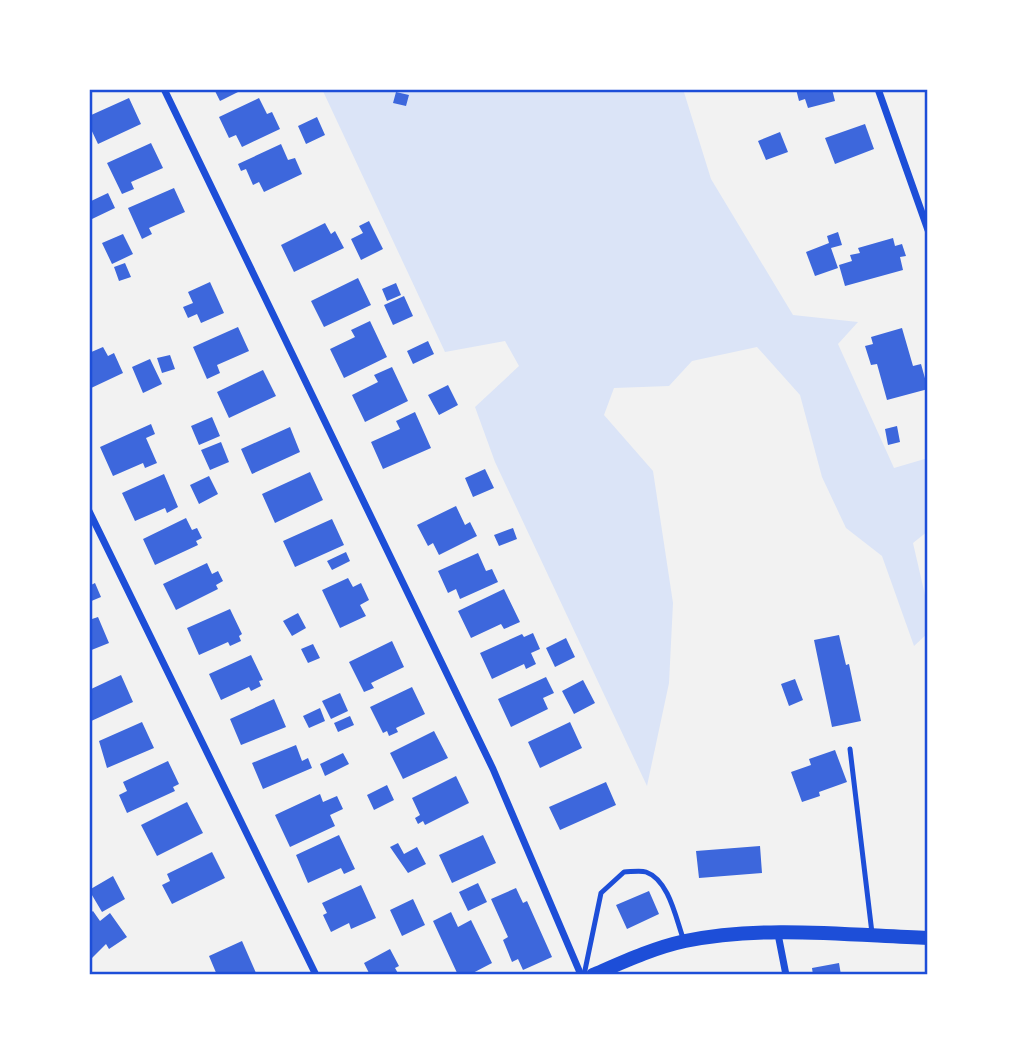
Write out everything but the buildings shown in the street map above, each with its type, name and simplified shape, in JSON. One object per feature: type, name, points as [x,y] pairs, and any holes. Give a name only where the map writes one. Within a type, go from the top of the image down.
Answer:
[{"type":"main road","points":[[593,975],[685,942],[778,934],[928,938]]},
{"type":"street","points":[[164,89],[493,769],[583,975]]},
{"type":"street","points":[[878,89],[928,230]]},
{"type":"street","points":[[89,511],[316,975]]},
{"type":"street","points":[[778,934],[786,975]]},
{"type":"lane","points":[[850,749],[873,936]]},
{"type":"lane","points":[[583,975],[601,893],[624,872],[645,871],[658,881],[666,893],[685,942]]},
{"type":"shaded area","points":[[322,89],[683,89],[711,179],[793,315],[858,322],[838,344],[894,468],[928,458],[928,531],[913,543],[928,608],[928,633],[914,646],[882,556],[846,528],[822,477],[800,395],[757,347],[692,361],[669,386],[614,388],[604,415],[653,471],[673,603],[669,683],[647,786],[495,462],[475,407],[519,366],[505,341],[445,352]]}]
